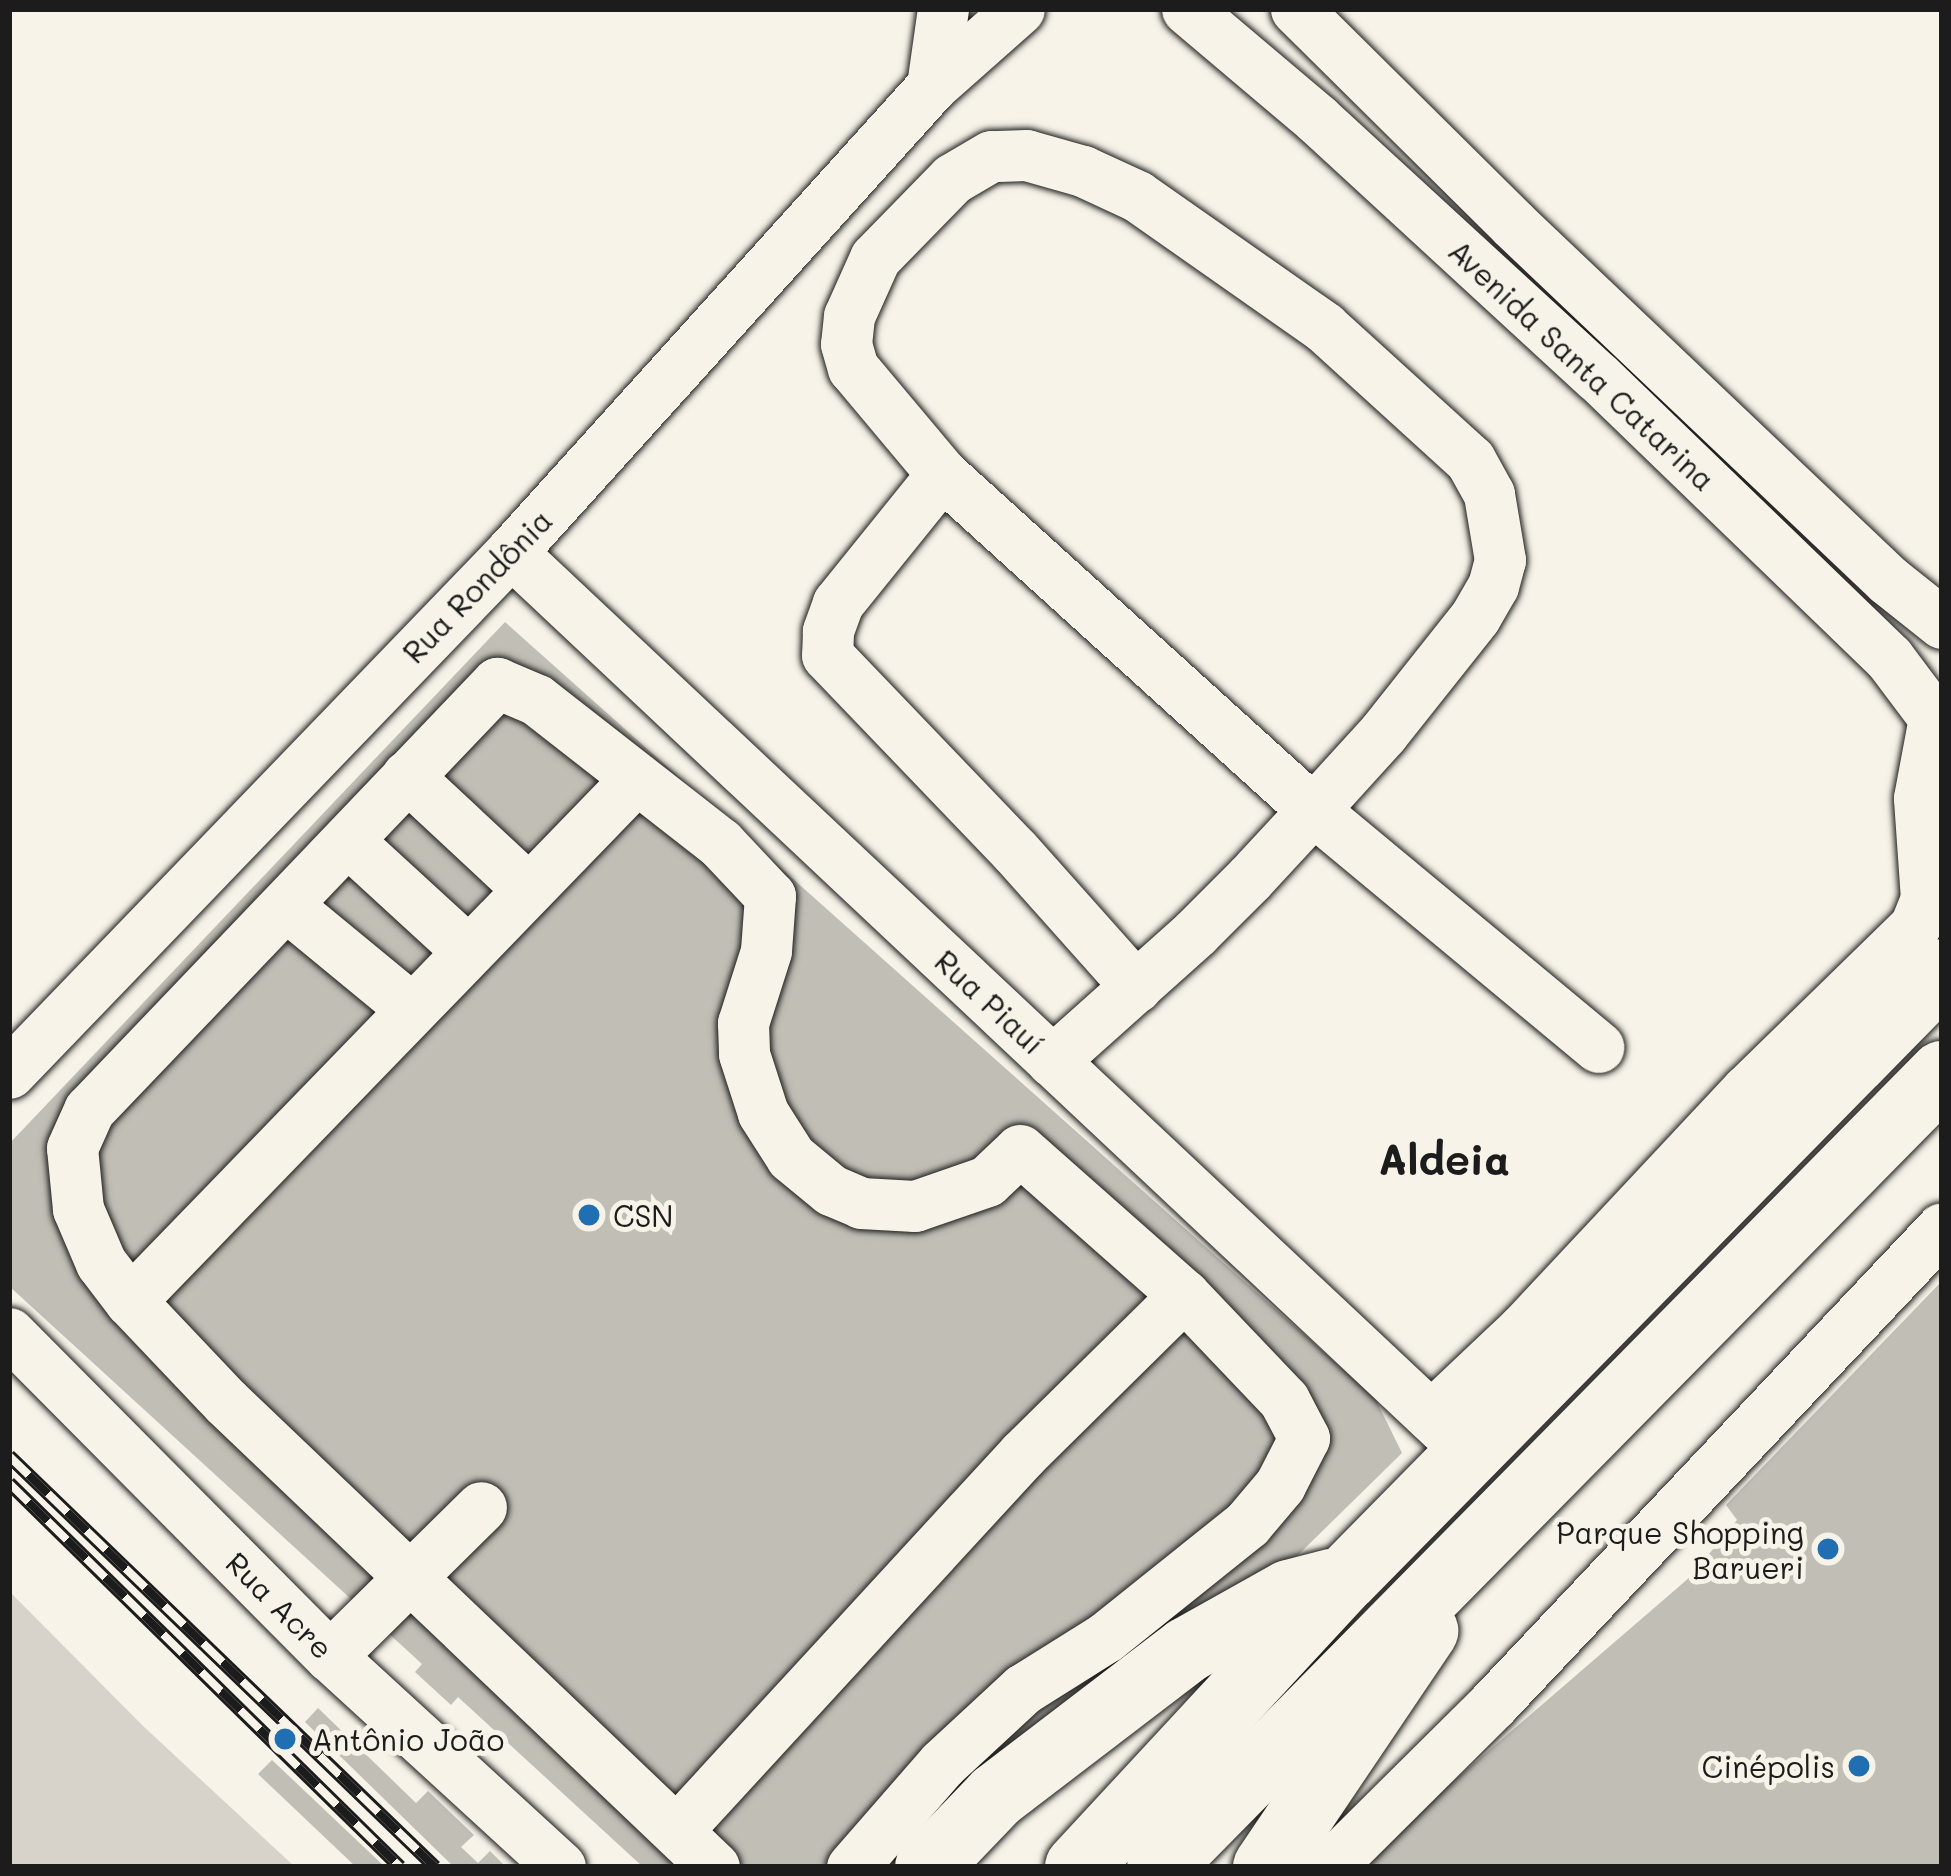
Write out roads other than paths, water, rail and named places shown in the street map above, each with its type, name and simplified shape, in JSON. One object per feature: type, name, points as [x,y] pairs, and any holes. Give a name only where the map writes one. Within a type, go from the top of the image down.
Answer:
[{"type":"main road","points":[[1160,1867],[1232,1746],[1450,1434],[1942,972]]},
{"type":"main road","points":[[1078,1867],[1232,1746],[1492,1527],[1942,1074]]},
{"type":"main road","points":[[1266,1867],[1377,1708],[1492,1527]]},
{"type":"main road","points":[[928,1867],[996,1796],[1187,1649],[1289,1593],[1346,1579]]},
{"type":"street","points":[[932,86],[943,9]]},
{"type":"street","name":"Rua Rondônia","points":[[9,1073],[511,552],[932,86],[1019,9]]},
{"type":"street","name":"Avenida Santa Catarina","points":[[1187,9],[1318,119],[1598,376],[1889,658],[1938,734]]},
{"type":"street","name":"Avenida Santa Catarina","points":[[1296,9],[1513,224],[1888,580],[1942,623]]},
{"type":"street","points":[[1052,1061],[1136,987],[1313,810],[1383,733],[1474,617],[1493,586],[1501,560],[1489,494],[1470,460],[1406,397],[1226,254],[1137,196],[1083,171],[1026,155],[991,156],[952,179],[875,258],[849,316],[846,344],[853,368],[943,474],[1313,810],[1598,1047]]},
{"type":"street","points":[[943,474],[838,603],[827,631],[827,655],[1016,851],[1136,987]]},
{"type":"street","name":"Rua Piauí","points":[[511,552],[1450,1434]]},
{"type":"street","points":[[714,1867],[409,1574],[303,1480],[130,1301],[101,1263],[78,1209],[72,1148],[89,1110],[497,683],[537,700],[634,781],[720,844],[770,896],[766,951],[743,1023],[744,1054],[778,1141],[811,1174],[861,1203],[915,1206],[987,1181],[1020,1150],[1184,1295],[1284,1400],[1304,1438],[1280,1485],[1247,1524],[1179,1581],[1023,1689],[942,1764],[852,1867]]},
{"type":"street","points":[[1450,1434],[1524,1328],[1746,1091],[1915,926],[1926,899],[1919,798],[1938,734]]},
{"type":"street","points":[[407,776],[529,889]]},
{"type":"street","points":[[130,1301],[634,781]]},
{"type":"street","points":[[348,841],[468,951]]},
{"type":"street","points":[[287,906],[412,1009]]},
{"type":"street","points":[[1329,1867],[1493,1704],[1942,1228]]},
{"type":"street","points":[[677,1831],[1023,1454],[1184,1295]]},
{"type":"street","name":"Rua Acre","points":[[9,1334],[330,1656],[560,1867]]},
{"type":"street","points":[[330,1656],[482,1507]]},
{"type":"railway","points":[[9,1456],[435,1867]]},
{"type":"railway","points":[[9,1483],[400,1867]]},
{"type":"place","name":"CSN","points":[[589,1215]]},
{"type":"place","name":"Parque Shopping Barueri","points":[[1828,1549]]},
{"type":"place","name":"Antônio João","points":[[285,1739]]},
{"type":"place","name":"Cinépolis","points":[[1859,1766]]},
{"type":"district","name":"Aldeia","points":[[1444,1159]]}]
